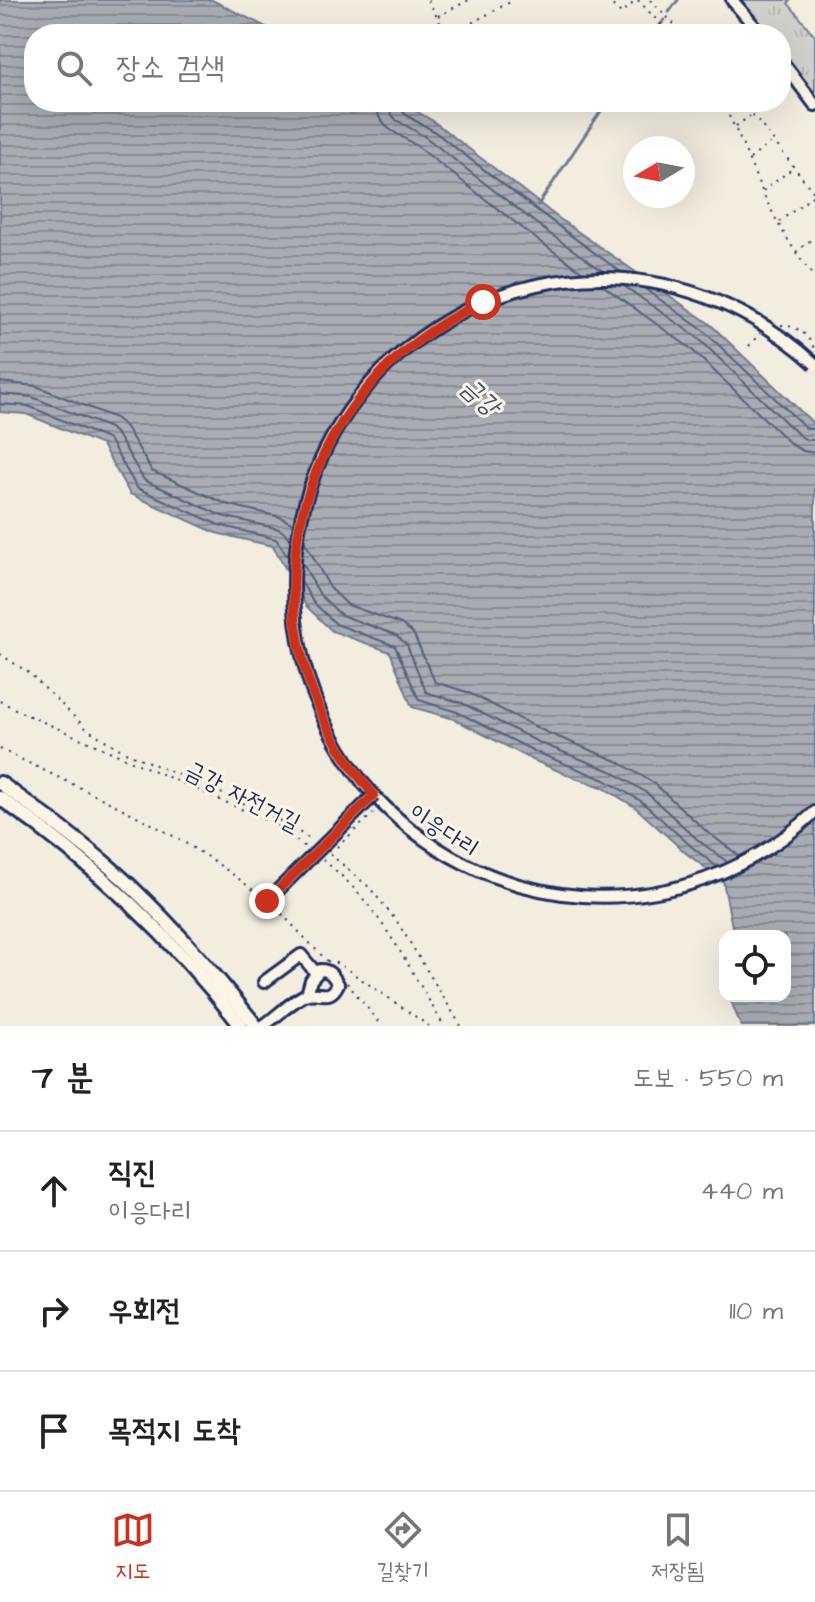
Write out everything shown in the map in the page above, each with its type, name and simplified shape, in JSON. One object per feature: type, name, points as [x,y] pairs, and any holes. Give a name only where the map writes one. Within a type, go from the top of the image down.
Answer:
[{"type":"main road","points":[[0,783],[111,868],[160,915],[256,1026]]},
{"type":"main road","points":[[0,798],[103,877],[151,922],[210,986],[241,1026]]},
{"type":"street","points":[[732,0],[752,24]]},
{"type":"street","points":[[791,72],[815,105]]},
{"type":"street","points":[[797,80],[815,87]]},
{"type":"street","name":"이응다리","points":[[815,364],[766,326],[725,304],[666,285],[635,280],[573,279],[513,291],[483,302],[429,331],[393,360],[352,407],[335,433],[310,490],[301,520],[294,581],[295,612],[306,674],[316,703],[345,758],[373,798],[418,836],[480,872],[502,881],[561,894],[597,897],[656,892],[736,867],[787,836],[815,812]]},
{"type":"street","points":[[267,901],[373,798]]},
{"type":"street","points":[[264,982],[301,955],[316,973]]},
{"type":"street","points":[[263,1026],[307,994],[311,980],[320,970],[332,974],[338,984],[328,995],[307,994]]},
{"type":"path","points":[[428,0],[442,24]]},
{"type":"path","points":[[457,0],[459,5]]},
{"type":"path","points":[[437,16],[469,0]]},
{"type":"path","points":[[504,0],[506,4]]},
{"type":"path","points":[[467,24],[514,0]]},
{"type":"path","points":[[607,0],[621,13],[637,0],[661,24]]},
{"type":"path","points":[[650,0],[674,24]]},
{"type":"path","points":[[727,112],[777,223],[815,278]]},
{"type":"path","points":[[735,126],[752,114],[815,194],[777,223]]},
{"type":"path","points":[[749,160],[773,141]]},
{"type":"path","points":[[762,192],[794,167]]},
{"type":"path","points":[[795,252],[815,237]]},
{"type":"path","points":[[772,323],[782,330]]},
{"type":"path","points":[[0,654],[29,673],[75,719],[100,738],[277,819],[318,845]]},
{"type":"path","name":"금강 자전거길","points":[[0,701],[277,826],[311,851]]},
{"type":"path","points":[[0,749],[153,825],[218,863],[267,901],[334,968]]},
{"type":"path","name":"이응다리","points":[[373,798],[385,813]]},
{"type":"path","points":[[329,853],[370,888],[398,923],[461,1026]]},
{"type":"path","points":[[322,859],[356,890],[373,911],[444,1026]]},
{"type":"path","points":[[327,961],[348,970],[429,1026]]},
{"type":"path","points":[[340,975],[382,1026]]},
{"type":"green space","points":[[736,0],[791,0],[788,3],[815,36],[815,96],[791,67],[791,24],[756,24]]},
{"type":"water","name":"금강","points":[[0,0],[212,0],[260,24],[24,24],[24,112],[418,112],[557,217],[710,324],[815,425],[815,1026],[741,1026],[731,1002],[791,1002],[791,930],[733,930],[723,881],[687,854],[635,807],[602,787],[533,760],[454,719],[412,707],[390,652],[332,631],[306,606],[273,546],[216,533],[130,494],[102,445],[26,414],[0,412]]},
{"type":"waterway","points":[[669,12],[678,0]]},
{"type":"waterway","points":[[661,24],[664,20]]},
{"type":"waterway","points":[[538,205],[600,112]]},
{"type":"route","points":[[267,901],[374,795],[345,758],[329,731],[306,674],[296,628],[296,550],[301,520],[315,475],[343,420],[381,371],[429,331],[483,302]]}]
